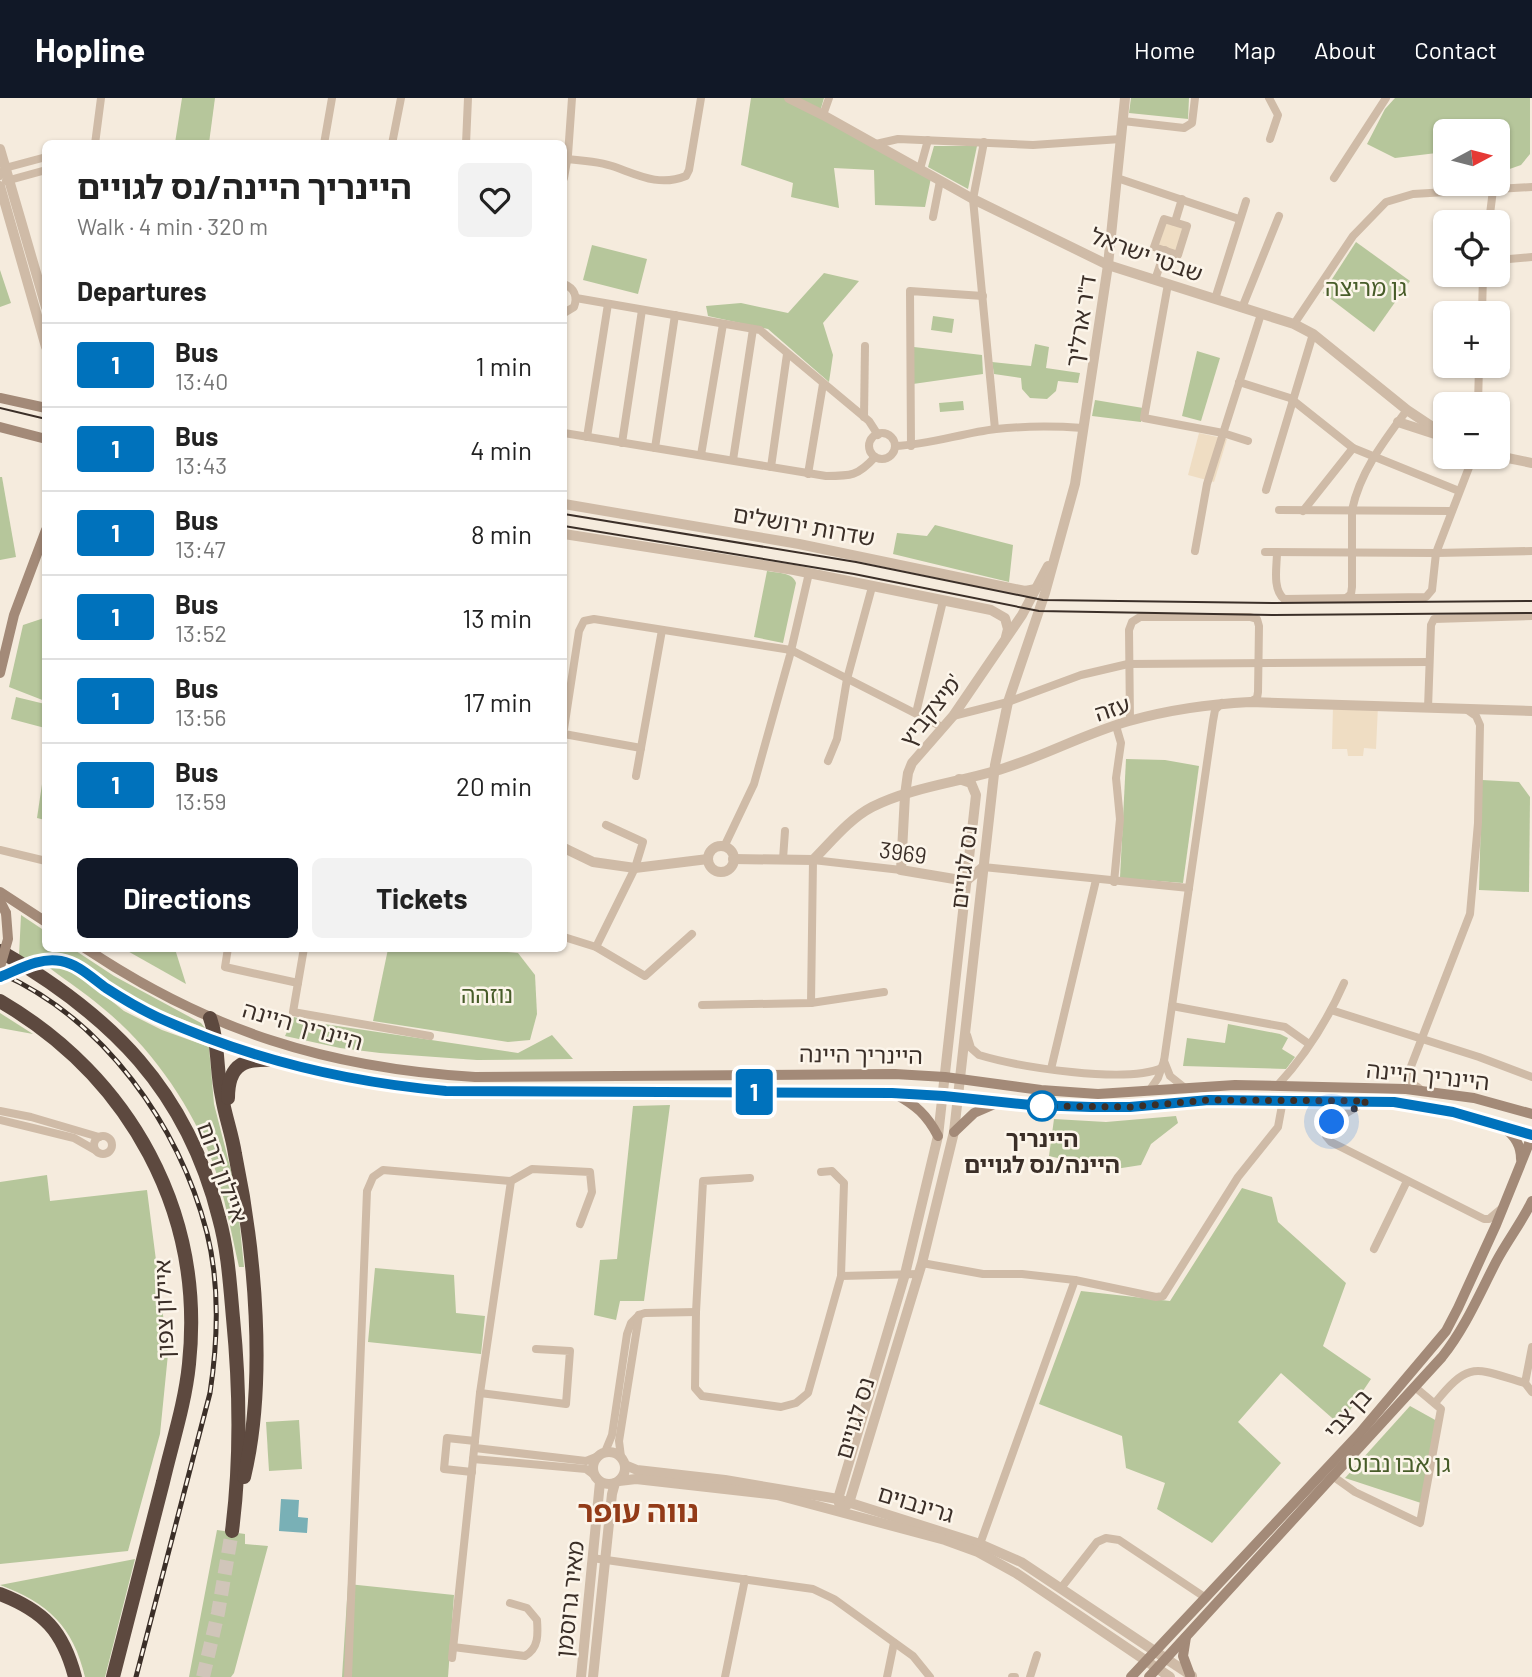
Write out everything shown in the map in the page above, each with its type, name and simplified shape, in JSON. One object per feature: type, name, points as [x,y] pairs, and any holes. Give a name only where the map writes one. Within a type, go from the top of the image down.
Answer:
[{"type":"highway","name":"איילון דרום","points":[[0,951],[75,999],[100,1018],[120,1039],[158,1083],[175,1109],[202,1165],[220,1220],[234,1328],[239,1433],[232,1528],[251,1448],[256,1359],[250,1262],[230,1127]]},
{"type":"highway","name":"איילון צפון","points":[[0,1001],[44,1029],[71,1051],[121,1108],[145,1144],[167,1191],[187,1267],[191,1324],[185,1388],[113,1677]]},
{"type":"highway","points":[[210,1018],[216,1040],[218,1077],[230,1127]]},
{"type":"highway","points":[[230,1127],[229,1079],[235,1068],[251,1060],[278,1060]]},
{"type":"highway","points":[[0,1594],[34,1609],[51,1625],[68,1652],[75,1677]]},
{"type":"main road","points":[[0,398],[42,407]]},
{"type":"main road","points":[[0,427],[42,438]]},
{"type":"main road","points":[[0,673],[14,615],[42,541]]},
{"type":"main road","points":[[0,891],[42,919]]},
{"type":"main road","points":[[0,901],[6,913],[9,939],[0,967]]},
{"type":"main road","name":"היינריך היינה","points":[[92,952],[139,981],[210,1018],[274,1043],[308,1053],[429,1074],[475,1077],[895,1074],[1098,1094],[1277,1086],[1422,1091],[1474,1098],[1532,1114]]},
{"type":"main road","name":"היינריך היינה","points":[[0,977],[40,961],[60,960],[74,965],[155,1016],[216,1040],[343,1078],[393,1086],[446,1091],[892,1093],[1091,1107],[1130,1107],[1209,1100],[1367,1101],[1425,1106],[1532,1135]]},
{"type":"main road","points":[[892,1093],[922,1111],[938,1136]]},
{"type":"main road","points":[[954,1132],[974,1113],[1000,1102]]},
{"type":"main road","points":[[1496,1124],[1516,1139],[1521,1151],[1520,1164]]},
{"type":"main road","name":"בן צבי","points":[[1131,1677],[1359,1434],[1446,1331],[1503,1207],[1532,1135]]},
{"type":"main road","name":"בן צבי","points":[[1149,1677],[1416,1388],[1457,1338],[1497,1260],[1532,1201]]},
{"type":"main road","points":[[1188,1633],[1183,1656],[1192,1676]]},
{"type":"street","points":[[96,140],[101,98]]},
{"type":"street","points":[[325,140],[332,98]]},
{"type":"street","points":[[393,140],[401,98]]},
{"type":"street","points":[[466,140],[468,98]]},
{"type":"street","points":[[567,149],[572,98]]},
{"type":"street","points":[[567,159],[598,162],[646,180],[664,181],[686,177],[701,98]]},
{"type":"street","name":"שבטי ישראל","points":[[789,98],[973,200],[1108,265],[1294,324],[1313,334],[1406,410],[1433,428]]},
{"type":"street","points":[[823,115],[830,98]]},
{"type":"street","name":"ד\"ר ארליך","points":[[1041,591],[1058,547],[1073,493],[1108,265],[1125,98]]},
{"type":"street","points":[[1123,121],[1184,128],[1192,123],[1195,98]]},
{"type":"street","points":[[1269,98],[1278,115],[1270,139]]},
{"type":"street","points":[[1334,178],[1386,98]]},
{"type":"street","points":[[876,144],[898,139],[1033,145],[1121,139]]},
{"type":"street","points":[[920,169],[929,139]]},
{"type":"street","points":[[984,142],[973,200],[995,429]]},
{"type":"street","points":[[0,149],[3,178],[42,331]]},
{"type":"street","points":[[3,178],[42,159]]},
{"type":"street","points":[[3,178],[42,171]]},
{"type":"street","points":[[3,178],[42,295]]},
{"type":"street","points":[[1117,178],[1239,219]]},
{"type":"street","points":[[933,217],[940,181]]},
{"type":"street","points":[[1510,189],[1532,187]]},
{"type":"street","points":[[1294,324],[1353,236],[1386,202],[1413,194],[1433,193]]},
{"type":"street","points":[[1175,222],[1182,199]]},
{"type":"street","points":[[1215,299],[1246,201]]},
{"type":"street","points":[[1242,308],[1279,216]]},
{"type":"street","points":[[1164,219],[1187,226],[1178,255],[1165,250],[1154,247],[1164,219]]},
{"type":"street","points":[[1093,257],[1102,255],[1110,247]]},
{"type":"street","points":[[1155,280],[1165,250]]},
{"type":"street","points":[[1510,259],[1532,257]]},
{"type":"street","points":[[1168,284],[1144,418],[1248,440]]},
{"type":"street","points":[[567,286],[572,289],[576,298],[574,307],[567,311]]},
{"type":"street","points":[[911,446],[910,291],[983,296]]},
{"type":"street","points":[[576,298],[760,330],[872,424],[878,435]]},
{"type":"street","points":[[587,437],[608,303]]},
{"type":"street","points":[[622,443],[642,310]]},
{"type":"street","points":[[1195,551],[1207,484],[1261,314]]},
{"type":"street","points":[[655,448],[675,315]]},
{"type":"street","points":[[701,455],[723,324]]},
{"type":"street","points":[[733,460],[754,329]]},
{"type":"street","points":[[1266,490],[1313,334]]},
{"type":"street","points":[[864,417],[865,346]]},
{"type":"street","points":[[771,467],[787,354]]},
{"type":"street","points":[[1239,382],[1294,401],[1353,448],[1459,491]]},
{"type":"street","points":[[808,474],[824,384]]},
{"type":"street","points":[[1344,599],[1352,591],[1352,510],[1355,498],[1374,456],[1406,410]]},
{"type":"street","points":[[1398,422],[1433,433]]},
{"type":"street","points":[[895,446],[911,446],[995,429],[1053,426],[1083,428]]},
{"type":"street","points":[[567,433],[808,474],[851,476],[863,470],[875,457]]},
{"type":"street","points":[[878,435],[889,436],[895,446]]},
{"type":"street","points":[[878,435],[870,443],[870,450],[875,457],[890,457],[895,446]]},
{"type":"street","points":[[1303,511],[1353,448]]},
{"type":"street","points":[[1510,458],[1532,463]]},
{"type":"street","points":[[1277,552],[1277,591],[1287,599],[1423,598],[1432,590],[1436,553],[1468,469]]},
{"type":"street","name":"שדרות ירושלים","points":[[567,505],[799,544],[1025,591],[1041,591]]},
{"type":"street","points":[[1279,510],[1451,511]]},
{"type":"street","name":"שדרות ירושלים","points":[[567,534],[808,573],[998,613],[1007,622],[1006,636]]},
{"type":"street","points":[[1265,552],[1532,551]]},
{"type":"street","points":[[724,847],[754,784],[791,650],[808,573]]},
{"type":"street","points":[[828,761],[837,739],[847,679],[872,587]]},
{"type":"street","name":"מיצקביץ'","points":[[901,870],[905,795],[912,763],[953,716],[1006,636],[1041,591]]},
{"type":"street","name":"נס לגויים","points":[[849,1503],[919,1274],[954,1132],[994,771],[1008,702],[1041,591]]},
{"type":"street","points":[[916,713],[943,601]]},
{"type":"street","points":[[1130,721],[1130,626],[1134,619],[1143,616],[1255,618],[1258,623],[1258,695],[1250,702]]},
{"type":"street","points":[[1428,708],[1431,624],[1439,617],[1532,617]]},
{"type":"street","points":[[567,712],[579,631],[584,621],[594,619],[791,650],[942,727]]},
{"type":"street","points":[[636,776],[662,630]]},
{"type":"street","points":[[953,716],[1008,702],[1081,675],[1128,664],[1429,662]]},
{"type":"street","name":"עזה","points":[[813,860],[857,817],[872,808],[921,790],[994,771],[1130,721],[1222,703],[1250,702],[1532,711]]},
{"type":"street","points":[[1149,1091],[1163,1064],[1213,721],[1215,710],[1222,703]]},
{"type":"street","points":[[1199,707],[1213,721]]},
{"type":"street","points":[[1422,1091],[1412,1083],[1410,1074],[1420,1040],[1470,914],[1478,823],[1480,725],[1476,716],[1466,709]]},
{"type":"street","points":[[1480,725],[1486,716],[1496,710]]},
{"type":"street","points":[[1114,882],[1120,819],[1116,778],[1121,743],[1116,726]]},
{"type":"street","points":[[567,733],[641,748]]},
{"type":"street","name":"נס לגויים","points":[[838,1499],[905,1274],[938,1136],[976,791],[971,783],[959,779]]},
{"type":"street","points":[[596,947],[635,868],[643,842],[606,825]]},
{"type":"street","points":[[783,859],[785,831]]},
{"type":"street","points":[[724,847],[731,852],[733,859],[728,870],[721,872],[713,869],[708,859],[713,849],[724,847]]},
{"type":"street","points":[[567,849],[593,862],[635,868],[708,859]]},
{"type":"street","points":[[0,850],[42,860]]},
{"type":"street","points":[[733,859],[813,860],[811,1003]]},
{"type":"street","name":"3969","points":[[813,860],[966,881]]},
{"type":"street","points":[[966,881],[983,867],[1189,888]]},
{"type":"street","points":[[1051,1069],[1096,880]]},
{"type":"street","points":[[567,938],[596,947],[645,976],[692,934]]},
{"type":"street","points":[[227,952],[225,967],[298,983]]},
{"type":"street","points":[[303,952],[293,1012],[430,1036]]},
{"type":"street","points":[[1277,1086],[1309,1044],[1345,983]]},
{"type":"street","points":[[702,1005],[811,1003],[884,992]]},
{"type":"street","points":[[1172,1006],[1284,1027],[1309,1044]]},
{"type":"street","points":[[1331,1010],[1532,1077]]},
{"type":"street","points":[[966,1030],[971,1048],[979,1055],[1051,1069],[1116,1075],[1145,1073],[1163,1064]]},
{"type":"street","points":[[1163,1064],[1170,1076],[1186,1088]]},
{"type":"street","points":[[922,1263],[983,1274],[1022,1274],[1075,1280],[1156,1297],[1163,1296],[1238,1177],[1278,1127],[1283,1100]]},
{"type":"street","points":[[1367,1101],[1328,1124],[1326,1136],[1331,1142],[1484,1219],[1489,1219],[1503,1207]]},
{"type":"street","points":[[0,1111],[99,1137],[104,1136],[110,1139],[112,1148],[104,1155],[74,1138],[0,1121]]},
{"type":"street","points":[[95,1150],[94,1144],[99,1137]]},
{"type":"street","points":[[348,1677],[367,1191],[373,1177],[383,1170],[511,1181],[531,1169],[590,1172],[592,1192],[580,1224]]},
{"type":"street","points":[[750,1178],[703,1181],[695,1388],[702,1395],[781,1407],[796,1403],[808,1393],[841,1276],[844,1183],[832,1171],[821,1172]]},
{"type":"street","points":[[452,1658],[480,1393],[511,1181]]},
{"type":"street","points":[[1374,1249],[1407,1181]]},
{"type":"street","points":[[841,1276],[919,1274]]},
{"type":"street","points":[[980,1544],[1075,1280]]},
{"type":"street","points":[[597,1478],[592,1466],[612,1435],[627,1334],[631,1323],[645,1312],[696,1312]]},
{"type":"street","points":[[473,1459],[586,1469],[597,1478],[617,1482],[624,1473],[619,1441],[639,1315]]},
{"type":"street","points":[[1525,1383],[1532,1348]]},
{"type":"street","points":[[480,1393],[566,1404],[570,1351],[536,1349]]},
{"type":"street","points":[[1435,1403],[1450,1384],[1464,1373],[1476,1369],[1525,1383],[1532,1392]]},
{"type":"street","points":[[1334,1476],[1355,1492],[1420,1523],[1441,1409],[1416,1388]]},
{"type":"street","points":[[472,1472],[444,1469],[447,1438],[475,1445],[586,1461],[600,1454],[614,1452],[623,1461]]},
{"type":"street","name":"גרינבוים","points":[[623,1461],[637,1470],[725,1480],[838,1499],[980,1544],[1021,1562],[1192,1676]]},
{"type":"street","name":"מאיר גרוסמן","points":[[581,1677],[597,1478]]},
{"type":"street","name":"גרינבוים","points":[[617,1482],[636,1479],[777,1495],[945,1540],[978,1552],[1016,1573],[1170,1677]]},
{"type":"street","name":"מאיר גרוסמן","points":[[593,1677],[611,1494],[617,1482]]},
{"type":"street","points":[[816,1495],[833,1492],[842,1487]]},
{"type":"street","points":[[853,1488],[862,1507]]},
{"type":"street","points":[[838,1499],[841,1511]]},
{"type":"street","points":[[841,1511],[849,1503]]},
{"type":"street","points":[[1061,1588],[1097,1542],[1106,1538],[1119,1540],[1206,1598]]},
{"type":"street","points":[[592,1558],[813,1589],[834,1599],[913,1656],[930,1677]]},
{"type":"street","points":[[725,1677],[745,1579]]},
{"type":"street","points":[[453,1647],[525,1656],[531,1653],[535,1647],[537,1620],[527,1608],[510,1604]]},
{"type":"street","points":[[887,1677],[894,1643]]},
{"type":"street","points":[[1030,1677],[1037,1655]]},
{"type":"green space","points":[[182,98],[215,98],[209,140],[175,140]]},
{"type":"green space","points":[[751,98],[824,98],[819,115],[931,178],[925,207],[875,205],[874,170],[834,168],[839,208],[791,197],[793,183],[741,165]]},
{"type":"green space","points":[[1131,98],[1189,98],[1188,119],[1129,113]]},
{"type":"green space","points":[[1395,98],[1530,98],[1530,154],[1521,165],[1510,169],[1510,119],[1433,119],[1433,153],[1395,158],[1367,144],[1385,109]]},
{"type":"green space","points":[[934,146],[977,146],[968,189],[928,167]]},
{"type":"green space","name":"גן מריצה","points":[[1356,242],[1410,281],[1374,332],[1323,293]]},
{"type":"green space","points":[[592,245],[647,259],[638,294],[583,280]]},
{"type":"green space","points":[[0,270],[11,303],[0,307]]},
{"type":"green space","points":[[824,273],[859,281],[823,323],[833,355],[829,382],[768,329],[708,316],[706,306],[741,303],[788,313]]},
{"type":"green space","points":[[933,316],[954,319],[952,333],[931,330]]},
{"type":"green space","points":[[1035,344],[1049,347],[1046,368],[1080,373],[1078,383],[1058,381],[1056,391],[1047,399],[1030,398],[1022,389],[1021,378],[994,374],[992,362],[1031,366]]},
{"type":"green space","points":[[914,347],[982,355],[983,374],[913,384]]},
{"type":"green space","points":[[1197,351],[1220,358],[1201,421],[1182,416]]},
{"type":"green space","points":[[1095,400],[1143,408],[1141,422],[1092,416]]},
{"type":"green space","points":[[963,401],[964,410],[940,412],[939,403]]},
{"type":"green space","points":[[0,477],[16,557],[0,560]]},
{"type":"green space","points":[[935,525],[1013,545],[1009,582],[893,554],[897,533],[927,536]]},
{"type":"green space","points":[[767,571],[788,575],[796,583],[783,643],[754,637]]},
{"type":"green space","points":[[42,619],[42,700],[9,687],[23,625]]},
{"type":"green space","points":[[16,697],[42,703],[42,727],[11,719]]},
{"type":"green space","points":[[1126,759],[1165,760],[1199,766],[1183,883],[1120,878]]},
{"type":"green space","points":[[1482,780],[1519,782],[1530,797],[1529,892],[1479,890]]},
{"type":"green space","points":[[42,784],[42,819],[37,818]]},
{"type":"green space","points":[[21,915],[42,929],[42,952],[78,952],[114,976],[201,1023],[205,1028],[148,1006],[67,957],[42,955],[30,959],[19,956]]},
{"type":"green space","points":[[129,952],[176,952],[186,984]]},
{"type":"green space","name":"נוזהה","points":[[387,952],[518,953],[535,975],[537,1014],[530,1040],[508,1042],[373,1021]]},
{"type":"green space","points":[[47,966],[73,970],[124,1011],[162,1030],[209,1047],[214,1104],[236,1190],[244,1267],[239,1267],[213,1163],[195,1122],[171,1083],[127,1030],[96,1002]]},
{"type":"green space","points":[[0,1013],[33,1034],[0,1028]]},
{"type":"green space","points":[[294,1017],[324,1024],[518,1053],[552,1035],[573,1059],[477,1060],[340,1048],[285,1036]]},
{"type":"green space","points":[[1228,1024],[1280,1034],[1288,1038],[1282,1049],[1295,1057],[1286,1069],[1183,1066],[1187,1038],[1225,1043]]},
{"type":"green space","points":[[670,1105],[644,1301],[620,1301],[616,1320],[594,1315],[600,1260],[617,1259],[633,1106]]},
{"type":"green space","points":[[1176,1116],[1178,1123],[1151,1144],[1141,1165],[1109,1170],[1049,1156],[1054,1119],[1106,1122]]},
{"type":"green space","points":[[47,1175],[50,1201],[147,1190],[168,1354],[160,1434],[128,1551],[0,1564],[0,1182]]},
{"type":"green space","points":[[1242,1188],[1272,1197],[1278,1222],[1346,1283],[1323,1346],[1371,1379],[1340,1425],[1281,1373],[1238,1422],[1281,1463],[1212,1543],[1157,1509],[1165,1483],[1126,1468],[1122,1436],[1039,1404],[1081,1291],[1170,1301]]},
{"type":"green space","points":[[375,1268],[454,1275],[456,1313],[485,1316],[481,1354],[368,1342]]},
{"type":"green space","name":"גן אבו נבוט","points":[[1410,1406],[1437,1421],[1421,1503],[1345,1478]]},
{"type":"green space","points":[[299,1420],[302,1469],[269,1471],[266,1422]]},
{"type":"green space","points":[[217,1530],[245,1534],[245,1544],[268,1546],[234,1673],[231,1677],[189,1677]]},
{"type":"green space","points":[[135,1559],[105,1677],[85,1677],[73,1644],[56,1619],[32,1600],[0,1585]]},
{"type":"green space","points":[[348,1584],[454,1595],[448,1677],[342,1677]]},
{"type":"shaded area","points":[[1164,219],[1187,226],[1178,255],[1154,247]]},
{"type":"shaded area","points":[[1199,433],[1227,439],[1214,482],[1188,475]]},
{"type":"shaded area","points":[[1333,705],[1378,706],[1376,749],[1364,748],[1363,756],[1348,756],[1347,749],[1332,749]]},
{"type":"water","points":[[281,1499],[299,1500],[298,1517],[308,1518],[307,1533],[279,1531]]},
{"type":"tunnel","points":[[203,1677],[218,1613],[232,1531]]},
{"type":"tram line","points":[[0,408],[42,418]]},
{"type":"tram line","points":[[567,514],[856,562],[1043,600],[1274,603],[1532,601]]},
{"type":"tram line","points":[[567,526],[854,574],[1039,611],[1274,615],[1532,613]]},
{"type":"railway","points":[[0,973],[38,993],[72,1018],[104,1047],[132,1080],[157,1115],[177,1153],[194,1193],[211,1253],[216,1313],[210,1393],[136,1677]]},
{"type":"bus line","name":"1","points":[[0,977],[40,961],[60,960],[74,965],[136,1006],[183,1028],[307,1070],[393,1086],[446,1091],[892,1093],[1031,1105],[1091,1107],[1130,1107],[1209,1100],[1394,1102],[1453,1112],[1532,1135]]},
{"type":"place","name":"היינריך היינה/נס לגויים","points":[[1042,1106]]},
{"type":"district","name":"נווה עופר","points":[[638,1510]]},
{"type":"route","points":[[1042,1106],[1130,1107],[1209,1100],[1367,1101],[1332,1122]]}]
